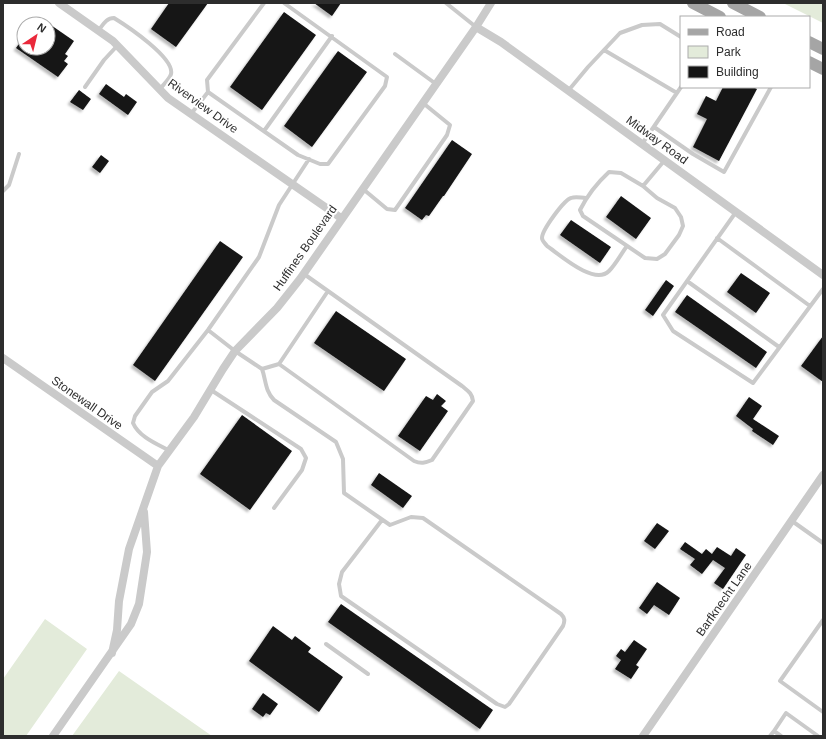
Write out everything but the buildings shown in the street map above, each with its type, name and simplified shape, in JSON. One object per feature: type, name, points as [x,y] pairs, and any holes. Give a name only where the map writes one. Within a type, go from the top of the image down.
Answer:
[{"type":"main road","points":[[693,3],[717,16]]},
{"type":"main road","points":[[733,3],[758,16]]},
{"type":"main road","points":[[810,42],[823,49]]},
{"type":"main road","points":[[810,62],[823,68]]},
{"type":"street","name":"Riverview Drive","points":[[59,3],[117,45],[168,98],[341,218]]},
{"type":"street","name":"Huffines Boulevard","points":[[112,653],[117,630],[119,601],[129,549],[158,466],[170,451],[211,390],[235,351],[277,308],[304,273],[476,27],[491,3]]},
{"type":"street","name":"Midway Road","points":[[476,27],[501,42],[823,275]]},
{"type":"street","name":"Stonewall Drive","points":[[3,358],[158,466]]},
{"type":"street","name":"Barfknecht Lane","points":[[644,736],[823,475]]},
{"type":"street","name":"Huffines Boulevard","points":[[53,736],[131,624],[139,604],[147,552],[144,507]]},
{"type":"lane","points":[[191,114],[208,92],[207,80],[264,3]]},
{"type":"lane","points":[[208,92],[298,155],[320,164],[328,164],[385,86],[387,77],[332,36],[284,3]]},
{"type":"lane","points":[[446,3],[476,27]]},
{"type":"lane","points":[[98,31],[106,20],[114,18],[138,34],[166,59],[171,69],[171,75],[160,89]]},
{"type":"lane","points":[[568,91],[620,33],[642,25],[660,24],[680,36]]},
{"type":"lane","points":[[264,131],[332,36]]},
{"type":"lane","points":[[85,87],[104,60],[117,45]]},
{"type":"lane","points":[[604,50],[677,93]]},
{"type":"lane","points":[[395,54],[436,84]]},
{"type":"lane","points":[[642,144],[680,88]]},
{"type":"lane","points":[[654,126],[693,154],[724,172],[770,88]]},
{"type":"lane","points":[[362,188],[387,209],[394,210],[446,135],[450,125],[423,103]]},
{"type":"lane","points":[[3,191],[10,185],[19,154]]},
{"type":"lane","points":[[170,451],[147,438],[135,428],[132,423],[135,416],[152,392],[168,381],[208,330],[259,257],[279,205],[309,159]]},
{"type":"lane","points":[[643,186],[664,161]]},
{"type":"lane","points":[[609,172],[621,173],[643,186],[657,198],[675,208],[681,217],[683,226],[679,235],[665,254],[657,259],[644,258],[583,216],[580,210],[586,198],[601,179],[609,172]]},
{"type":"lane","points":[[586,198],[575,196],[569,198],[546,228],[542,236],[543,241],[547,246],[580,269],[595,275],[601,275],[608,272],[627,246]]},
{"type":"lane","points":[[736,212],[663,315],[674,331],[753,383],[823,289]]},
{"type":"lane","points":[[717,238],[810,306]]},
{"type":"lane","points":[[279,364],[408,457],[420,464],[432,460],[473,401],[470,392],[304,273]]},
{"type":"lane","points":[[687,281],[779,347]]},
{"type":"lane","points":[[262,369],[279,364],[328,291]]},
{"type":"lane","points":[[208,330],[235,351],[262,369],[269,395],[336,442],[343,459],[344,493],[390,525],[411,516],[423,518],[564,617],[563,626],[509,704],[505,707],[497,704],[341,596],[339,584],[342,572],[382,520]]},
{"type":"lane","points":[[211,390],[301,449],[306,458],[302,470],[274,508]]},
{"type":"lane","points":[[792,521],[823,543]]},
{"type":"lane","points":[[823,620],[780,681],[823,712]]},
{"type":"lane","points":[[326,644],[368,674]]},
{"type":"lane","points":[[770,736],[786,713],[818,736]]},
{"type":"lane","points":[[774,731],[781,736]]},
{"type":"green space","points":[[783,3],[823,3],[823,23]]},
{"type":"green space","points":[[45,619],[87,649],[26,736],[3,736],[3,679]]},
{"type":"green space","points":[[119,671],[212,736],[72,736]]}]
